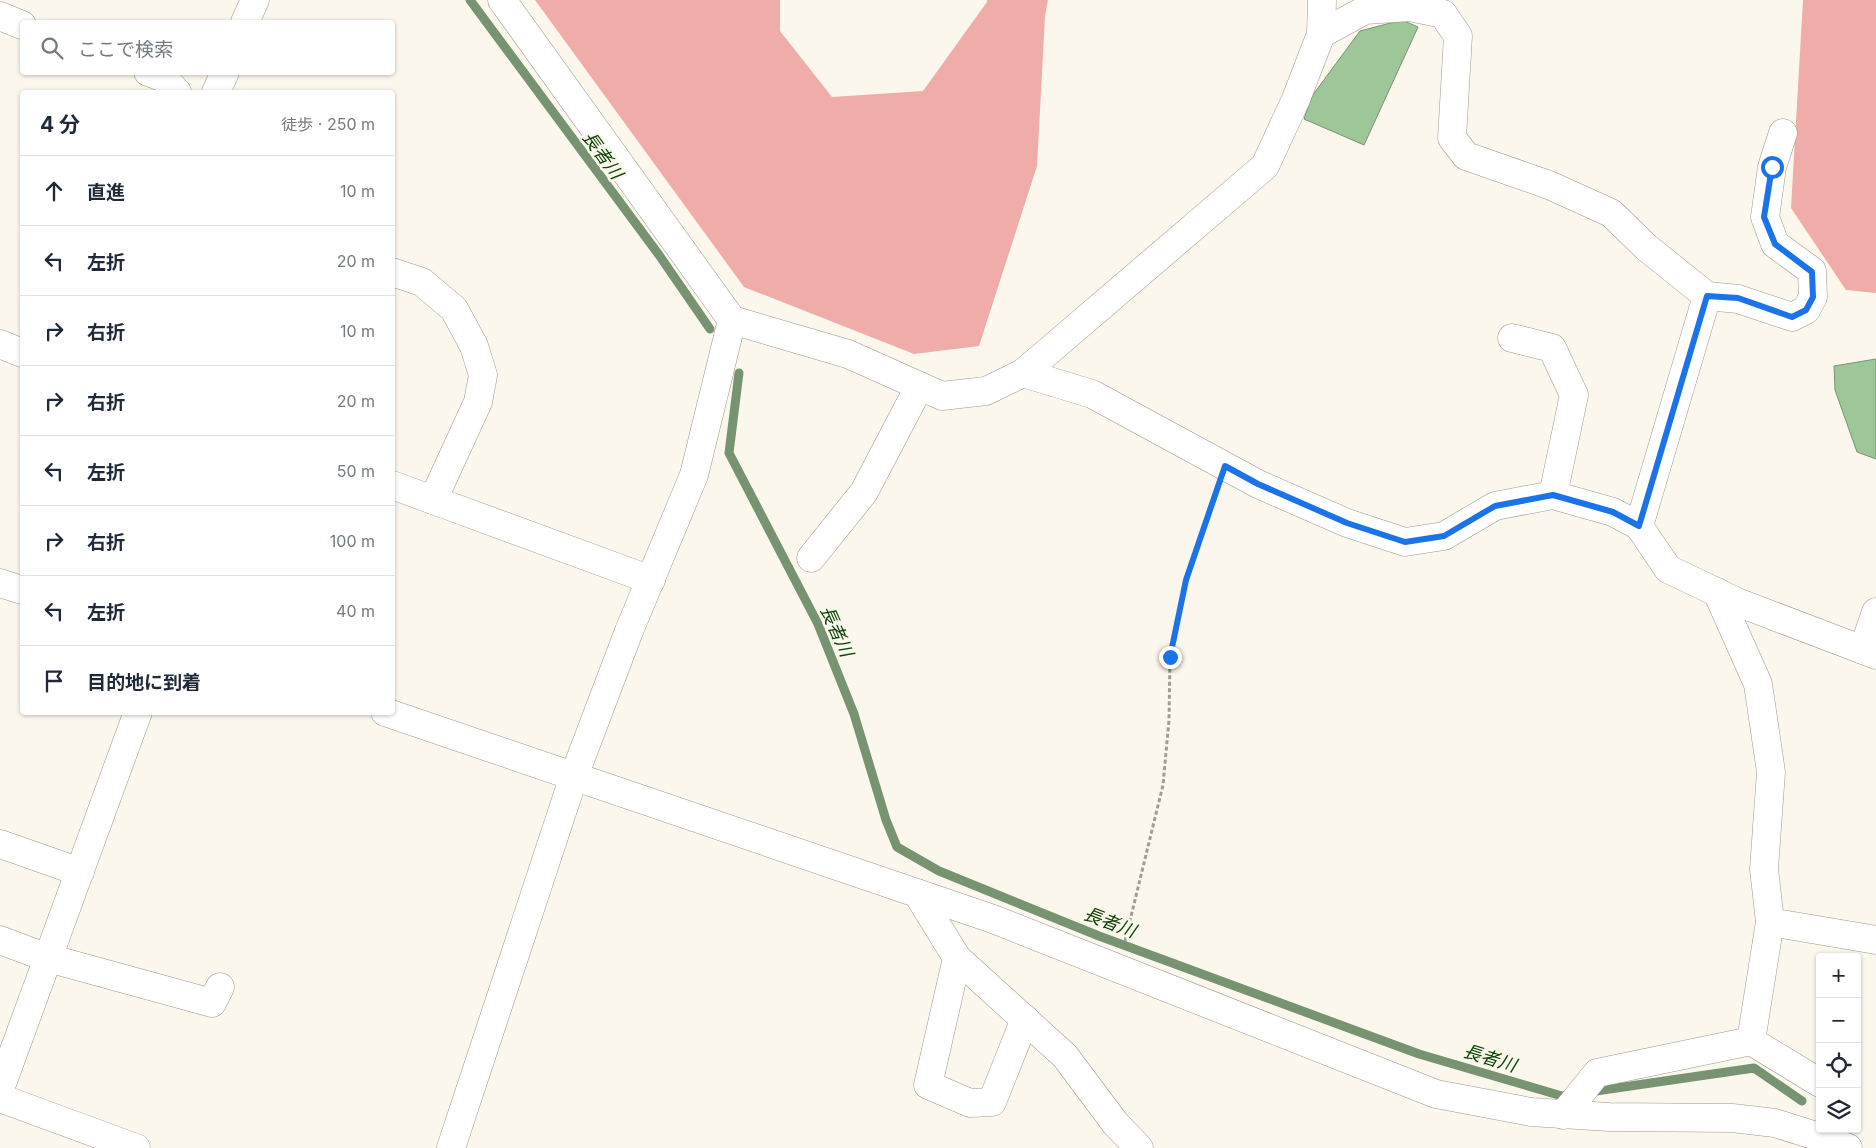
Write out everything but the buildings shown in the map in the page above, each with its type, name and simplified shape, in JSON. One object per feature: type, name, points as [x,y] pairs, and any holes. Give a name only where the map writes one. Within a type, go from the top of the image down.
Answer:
[{"type":"street","points":[[246,20],[255,0]]},
{"type":"street","points":[[502,0],[732,320],[848,354],[942,396],[986,391],[1023,373],[1265,166],[1296,99],[1321,34],[1322,0]]},
{"type":"street","points":[[1458,0],[1458,36],[1452,138],[1466,156],[1549,185],[1611,213],[1646,247],[1707,296],[1738,298],[1792,317],[1806,310],[1813,297],[1812,272],[1775,244],[1764,217],[1772,167],[1782,133]]},
{"type":"street","points":[[1321,34],[1365,10],[1410,7],[1443,14],[1458,36]]},
{"type":"street","points":[[0,16],[20,24]]},
{"type":"street","points":[[156,75],[164,78],[175,90]]},
{"type":"street","points":[[217,90],[224,75]]},
{"type":"street","points":[[395,273],[422,282],[454,309],[474,346],[483,375],[478,402],[433,500]]},
{"type":"street","points":[[1639,526],[1707,296]]},
{"type":"street","points":[[451,1148],[574,776],[629,631],[694,475],[732,320]]},
{"type":"street","points":[[1512,338],[1552,348],[1574,395],[1553,495]]},
{"type":"street","points":[[0,344],[20,352]]},
{"type":"street","points":[[1023,373],[1092,394],[1258,484],[1347,523],[1405,542],[1444,536],[1495,506],[1553,495],[1613,512],[1639,526],[1668,569],[1737,602],[1870,652],[1876,612]]},
{"type":"street","points":[[811,558],[864,492],[919,387]]},
{"type":"street","points":[[395,486],[651,580]]},
{"type":"street","points":[[0,583],[20,589]]},
{"type":"street","points":[[1717,592],[1758,684],[1771,772],[1764,869],[1770,922],[1751,1041]]},
{"type":"street","points":[[0,1089],[137,715]]},
{"type":"street","points":[[394,715],[993,919],[1436,1094],[1531,1112],[1567,1110],[1609,1118],[1732,1118],[1775,1123],[1848,1148]]},
{"type":"street","points":[[0,844],[80,872]]},
{"type":"street","points":[[917,893],[957,958],[1065,1056],[1115,1123],[1140,1148]]},
{"type":"street","points":[[1770,922],[1876,940]]},
{"type":"street","points":[[0,940],[48,958],[212,1003],[220,987]]},
{"type":"street","points":[[957,958],[928,1085],[970,1103],[992,1102],[1025,1019]]},
{"type":"street","points":[[1567,1110],[1597,1074],[1751,1041],[1816,1081]]},
{"type":"street","points":[[0,1098],[136,1148]]},
{"type":"street","points":[[1849,1133],[1857,1148]]},
{"type":"path","points":[[1131,921],[1164,786],[1170,657],[1186,580],[1225,466]]},
{"type":"shaded area","points":[[535,0],[780,0],[780,31],[832,97],[923,91],[987,0],[1048,0],[1045,16],[1037,166],[979,346],[914,354],[744,287]]},
{"type":"shaded area","points":[[1803,0],[1876,0],[1876,293],[1846,290],[1791,208]]},
{"type":"shaded area","points":[[1402,20],[1418,27],[1364,145],[1304,119],[1312,96],[1360,31]]},
{"type":"shaded area","points":[[1876,359],[1876,459],[1857,452],[1835,390],[1834,366]]},
{"type":"waterway","name":"長者川","points":[[470,0],[659,255],[710,329]]},
{"type":"waterway","name":"長者川","points":[[739,373],[729,453],[818,624],[854,714],[886,820],[897,847],[939,871],[1099,936],[1419,1054],[1562,1096],[1571,1095]]},
{"type":"waterway","name":"長者川","points":[[1589,1092],[1754,1068],[1802,1101]]},
{"type":"route","points":[[1170,657],[1186,580],[1225,466],[1258,484],[1347,523],[1405,542],[1444,536],[1495,506],[1553,495],[1613,512],[1639,526],[1707,296],[1738,298],[1792,317],[1806,310],[1813,297],[1812,272],[1775,244],[1764,217],[1772,167]]}]
